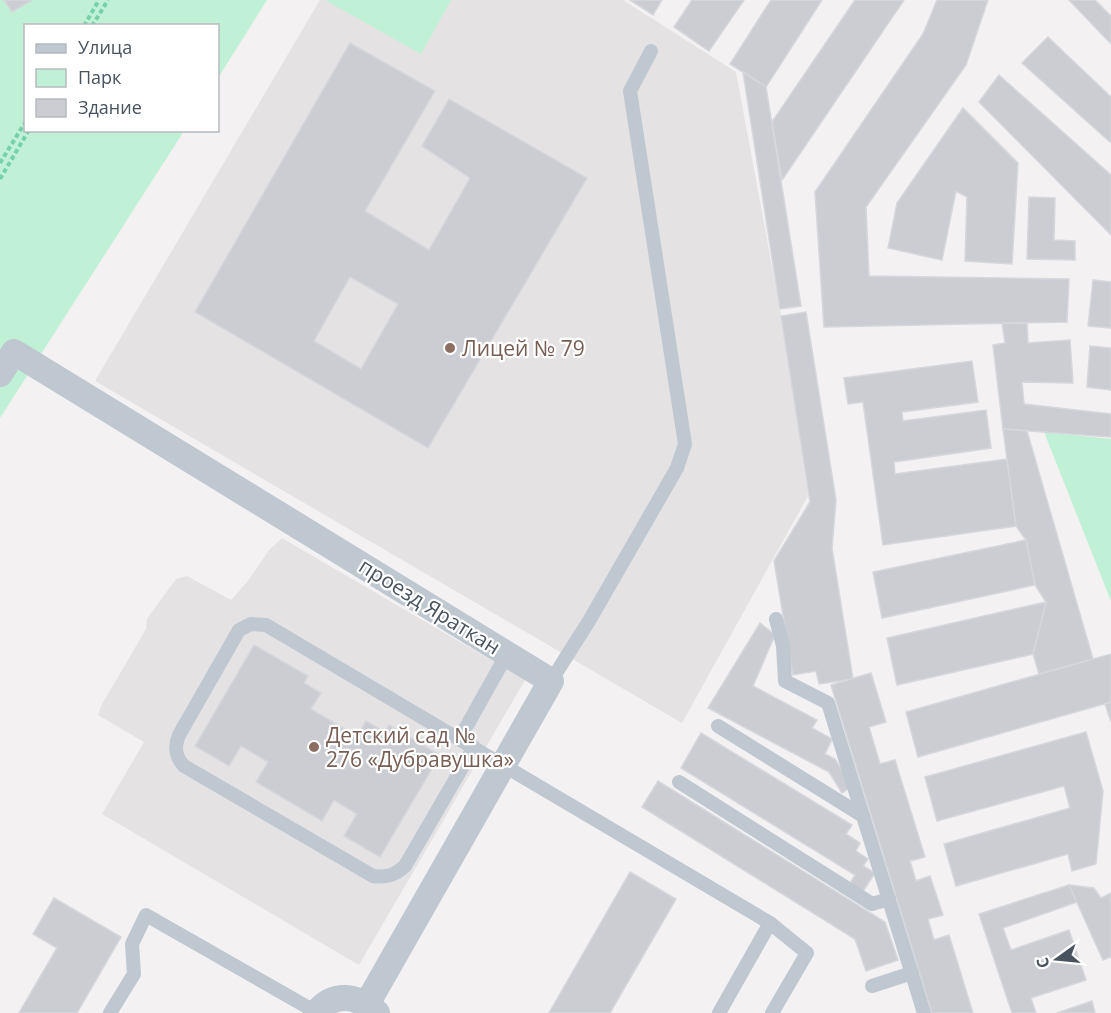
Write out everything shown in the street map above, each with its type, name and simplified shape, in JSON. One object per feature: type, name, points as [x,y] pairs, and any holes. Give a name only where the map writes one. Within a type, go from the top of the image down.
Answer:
[{"type":"street","name":"проезд Яраткан","points":[[0,374],[14,352],[551,681]]},
{"type":"street","points":[[316,1012],[333,1000],[341,999],[362,1001],[372,1008],[551,681]]},
{"type":"lane","points":[[551,681],[589,621],[677,468],[685,444],[630,92],[651,51]]},
{"type":"lane","points":[[776,619],[783,646],[785,681],[828,703],[924,1013]]},
{"type":"lane","points":[[474,747],[405,866],[388,877],[373,876],[184,766],[176,751],[179,735],[239,630],[256,624],[266,625],[460,738],[770,923],[807,953],[772,1013]]},
{"type":"lane","points":[[460,738],[507,654]]},
{"type":"lane","points":[[718,726],[863,816]]},
{"type":"lane","points":[[679,782],[872,904],[889,899]]},
{"type":"lane","points":[[110,1013],[134,974],[132,944],[146,915],[316,1012]]},
{"type":"lane","points":[[719,1013],[770,923]]},
{"type":"lane","points":[[872,986],[912,973]]},
{"type":"path","points":[[85,24],[99,0]]},
{"type":"path","points":[[93,24],[108,0]]},
{"type":"path","points":[[0,163],[24,124]]},
{"type":"path","points":[[0,179],[28,132]]},
{"type":"shaded area","name":"Лицей № 79","points":[[320,0],[623,0],[736,72],[781,315],[808,496],[682,723],[95,381]]},
{"type":"shaded area","name":"Детский сад № 276 «Дубравушка»","points":[[282,538],[525,680],[359,965],[102,814],[144,742],[98,715],[146,629],[147,619],[176,579],[187,576],[231,600],[248,581],[269,550]]},
{"type":"green space","points":[[0,0],[267,0],[219,76],[219,24],[24,24],[24,132],[183,132],[0,418]]},
{"type":"green space","points":[[325,0],[451,0],[421,54]]},
{"type":"green space","points":[[1044,432],[1111,439],[1111,601]]},
{"type":"building","points":[[4,0],[32,0],[12,12]]},
{"type":"building","points":[[630,0],[662,0],[653,15]]},
{"type":"building","points":[[692,0],[744,0],[709,51],[674,27]]},
{"type":"building","points":[[771,0],[822,0],[766,87],[730,64]]},
{"type":"building","points":[[855,0],[904,0],[782,180],[772,122]]},
{"type":"building","points":[[937,0],[988,0],[966,65],[866,207],[869,276],[1069,279],[1067,322],[824,327],[815,192],[923,34]]},
{"type":"building","points":[[1069,0],[1095,0],[1111,16],[1111,44]]},
{"type":"building","points":[[1048,37],[1111,97],[1111,143],[1022,63]]},
{"type":"building","points":[[350,43],[435,91],[365,211],[429,250],[470,178],[422,146],[449,99],[587,178],[428,448],[195,312]],"holes":[[[350,277],[398,304],[361,369],[314,341]]]},
{"type":"building","points":[[743,72],[766,87],[801,306],[780,309]]},
{"type":"building","points":[[999,75],[1111,175],[1111,235],[979,102]]},
{"type":"building","points":[[963,108],[1018,163],[1012,264],[965,261],[967,197],[956,191],[942,260],[888,248],[897,203]]},
{"type":"building","points":[[1029,197],[1055,198],[1054,240],[1075,241],[1075,260],[1027,259]]},
{"type":"building","points":[[1093,280],[1111,282],[1111,328],[1088,326]]},
{"type":"building","points":[[806,312],[836,500],[832,548],[853,679],[819,684],[816,671],[793,675],[774,561],[810,502],[781,316]]},
{"type":"building","points":[[1002,323],[1027,323],[1028,343],[1070,340],[1073,383],[1022,382],[1024,404],[1111,414],[1111,437],[1003,429],[993,345],[1005,343]]},
{"type":"building","points":[[1090,346],[1111,348],[1111,390],[1087,387]]},
{"type":"building","points":[[972,361],[978,402],[902,412],[903,421],[986,410],[991,448],[894,462],[895,474],[1007,459],[1016,526],[883,545],[863,402],[848,404],[844,378]]},
{"type":"building","points":[[1003,429],[1027,431],[1093,659],[1039,674],[1033,654],[1046,602],[1035,585],[1026,540],[1016,526]]},
{"type":"building","points":[[1026,540],[1035,585],[882,618],[873,572]]},
{"type":"building","points":[[1046,602],[1033,654],[897,685],[887,638]]},
{"type":"building","points":[[760,623],[775,635],[753,686],[817,720],[812,728],[832,739],[825,754],[835,759],[852,786],[842,793],[829,772],[708,708]]},
{"type":"building","points":[[254,645],[308,676],[304,683],[321,693],[311,709],[357,736],[366,721],[385,732],[389,725],[440,755],[380,857],[344,836],[357,814],[334,800],[322,821],[256,782],[268,762],[241,746],[229,766],[195,746]]},
{"type":"building","points":[[1111,654],[1111,702],[918,757],[906,712]]},
{"type":"building","points":[[871,673],[886,722],[869,727],[880,764],[895,760],[925,857],[910,861],[916,881],[930,876],[943,915],[928,919],[934,940],[949,935],[973,1013],[932,1013],[831,685]]},
{"type":"building","points":[[1111,702],[1111,722],[1105,704]]},
{"type":"building","points":[[1086,732],[1103,791],[1096,864],[1072,871],[1068,854],[956,886],[944,844],[1070,808],[1064,786],[937,821],[925,777]]},
{"type":"building","points":[[701,733],[852,825],[846,834],[860,843],[856,851],[868,859],[863,866],[875,873],[862,893],[849,885],[855,875],[681,768]]},
{"type":"building","points":[[658,781],[885,922],[898,960],[866,971],[855,939],[642,807]]},
{"type":"building","points":[[630,872],[676,899],[610,1013],[549,1013]]},
{"type":"building","points":[[1069,885],[1077,902],[1003,928],[1011,950],[1069,930],[1086,980],[1031,998],[1036,1013],[1012,1013],[979,914]]},
{"type":"building","points":[[1069,885],[1094,888],[1101,898],[1111,893],[1111,957],[1103,960]]},
{"type":"building","points":[[54,898],[121,937],[77,1013],[19,1013],[57,948],[33,934]]},
{"type":"building","points":[[1092,1001],[1095,1013],[1057,1013]]},
{"type":"place","name":"Лицей № 79","points":[[450,348]]},
{"type":"place","name":"Детский сад № 276 «Дубравушка»","points":[[314,747]]}]
